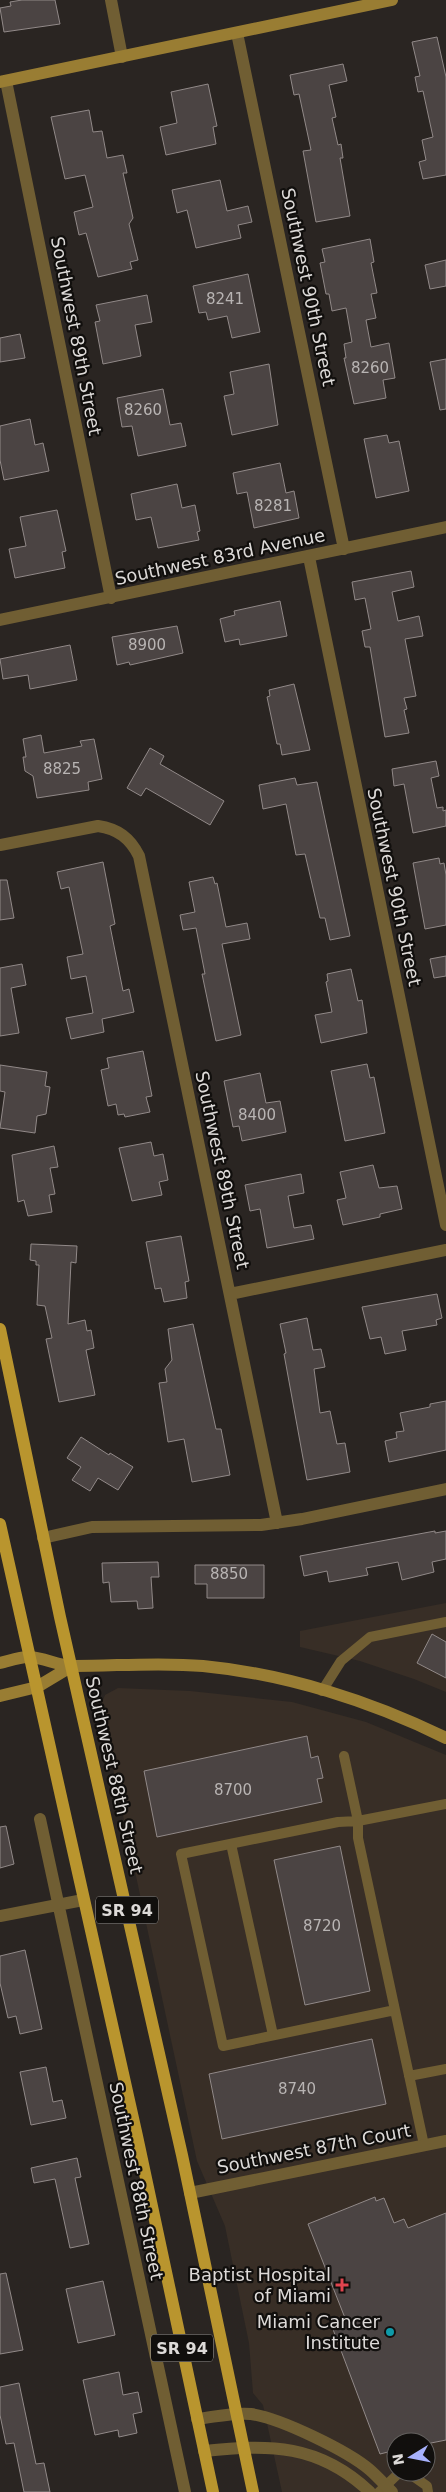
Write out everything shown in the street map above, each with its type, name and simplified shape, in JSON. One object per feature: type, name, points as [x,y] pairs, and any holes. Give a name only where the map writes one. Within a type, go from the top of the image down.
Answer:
[{"type":"main road","points":[[3,82],[237,33],[343,5],[392,0]]},
{"type":"main road","name":"Southwest 88th Street","points":[[0,1329],[43,1538],[190,2193],[253,2492]]},
{"type":"main road","name":"Southwest 88th Street","points":[[0,1524],[213,2492]]},
{"type":"main road","points":[[0,1663],[28,1657],[72,1666],[159,1664],[202,1666],[262,1676],[322,1690],[379,1710],[446,1738]]},
{"type":"main road","points":[[0,1696],[37,1688],[72,1666]]},
{"type":"street","points":[[111,0],[122,57]]},
{"type":"street","name":"Southwest 90th Street","points":[[237,33],[344,549]]},
{"type":"street","name":"Southwest 89th Street","points":[[3,82],[111,598]]},
{"type":"street","name":"Southwest 83rd Avenue","points":[[0,620],[446,527]]},
{"type":"street","name":"Southwest 90th Street","points":[[309,556],[446,1225]]},
{"type":"street","name":"Southwest 89th Street","points":[[0,845],[91,827],[105,827],[119,832],[134,846],[141,865],[277,1523]]},
{"type":"street","points":[[230,1294],[446,1250]]},
{"type":"street","points":[[43,1538],[92,1527],[150,1525],[231,1527],[277,1523],[446,1489]]},
{"type":"street","name":"Southwest 88th Street","points":[[40,1819],[185,2492]]},
{"type":"street","points":[[0,1916],[84,1900]]},
{"type":"street","name":"Southwest 87th Court","points":[[190,2193],[446,2141]]},
{"type":"street","points":[[197,2418],[236,2414],[265,2418],[328,2445],[369,2470],[385,2490]]},
{"type":"street","points":[[204,2451],[243,2447],[271,2447],[303,2452],[339,2468],[370,2492]]},
{"type":"lane","points":[[322,1690],[342,1661],[370,1637],[446,1622]]},
{"type":"lane","points":[[344,1756],[358,1821],[358,1838],[424,2145]]},
{"type":"lane","points":[[395,2010],[223,2046],[181,1854],[338,1822],[358,1821],[446,1804]]},
{"type":"lane","points":[[231,1844],[273,2036]]},
{"type":"lane","points":[[409,2076],[446,2069]]},
{"type":"lane","points":[[421,2482],[427,2486],[428,2492]]},
{"type":"shaded area","points":[[446,1603],[446,1692],[360,1661],[300,1647],[300,1631]]},
{"type":"shaded area","points":[[118,1688],[190,1691],[292,1702],[366,1722],[446,1755],[446,2492],[282,2492],[263,2405],[253,2393],[249,2343],[225,2226],[197,2161],[100,1708],[105,1695]]},
{"type":"building","points":[[55,0],[60,24],[4,32],[0,8],[11,6],[10,2]]},
{"type":"building","points":[[437,37],[446,77],[446,175],[423,179],[419,162],[426,160],[422,140],[433,137],[423,91],[418,92],[415,77],[420,76],[412,42]]},
{"type":"building","points":[[343,64],[347,81],[329,85],[336,117],[332,118],[338,145],[341,144],[343,158],[340,158],[350,216],[316,222],[303,151],[311,150],[299,94],[294,95],[290,75]]},
{"type":"building","points":[[208,84],[217,126],[213,127],[216,144],[166,155],[160,127],[177,123],[171,92]]},
{"type":"building","points":[[89,110],[93,132],[102,131],[107,158],[123,155],[127,173],[123,173],[133,218],[129,224],[138,260],[130,262],[132,269],[98,277],[86,233],[79,235],[74,212],[93,207],[85,175],[65,179],[51,117]]},
{"type":"building","points":[[220,180],[227,211],[248,206],[252,222],[238,225],[241,238],[196,248],[187,210],[177,213],[172,190]]},
{"type":"building","points":[[370,239],[374,262],[371,263],[377,293],[371,294],[376,318],[366,320],[371,347],[389,343],[395,378],[383,380],[386,398],[354,404],[344,358],[346,358],[344,344],[352,342],[346,308],[332,311],[329,294],[326,294],[320,263],[325,262],[322,249]]},
{"type":"building","points":[[446,260],[446,286],[430,289],[425,265]]},
{"type":"building","points":[[248,274],[260,332],[232,338],[227,316],[208,320],[206,312],[199,313],[193,286]]},
{"type":"building","points":[[147,295],[152,322],[135,325],[141,356],[103,364],[95,322],[100,321],[96,305]]},
{"type":"building","points":[[20,334],[25,358],[0,362],[0,338]]},
{"type":"building","points":[[446,359],[446,409],[440,410],[430,362]]},
{"type":"building","points":[[269,364],[278,425],[232,435],[224,396],[234,394],[230,372]]},
{"type":"building","points":[[163,389],[170,425],[181,423],[186,446],[138,456],[132,426],[122,427],[117,398]]},
{"type":"building","points":[[30,419],[35,445],[43,443],[49,471],[4,480],[0,460],[0,426]]},
{"type":"building","points":[[387,435],[389,443],[399,441],[409,491],[376,498],[364,439]]},
{"type":"building","points":[[280,463],[286,493],[294,491],[299,518],[254,528],[247,492],[237,494],[233,473]]},
{"type":"building","points":[[177,484],[182,508],[195,505],[200,531],[197,532],[199,540],[158,548],[151,517],[136,520],[131,494]]},
{"type":"building","points":[[57,510],[66,551],[62,552],[65,568],[15,578],[9,549],[26,546],[20,517]]},
{"type":"building","points":[[411,571],[414,587],[392,592],[398,621],[419,616],[423,636],[405,639],[416,696],[404,698],[407,709],[404,710],[409,733],[385,737],[370,647],[365,647],[362,631],[371,629],[365,598],[355,600],[352,582]]},
{"type":"building","points":[[280,601],[287,636],[240,645],[239,639],[225,642],[220,619],[235,615],[234,611]]},
{"type":"building","points":[[177,626],[183,653],[130,665],[129,662],[117,665],[112,637]]},
{"type":"building","points":[[70,645],[77,680],[30,689],[28,675],[3,679],[0,659]]},
{"type":"building","points":[[294,684],[310,750],[282,755],[280,744],[277,744],[267,697],[270,696],[269,690]]},
{"type":"building","points":[[41,735],[44,753],[82,746],[80,741],[94,739],[102,779],[88,782],[89,790],[37,798],[33,776],[25,771],[23,757],[26,757],[23,739]]},
{"type":"building","points":[[150,748],[164,756],[160,764],[224,801],[210,825],[146,788],[141,796],[127,788]]},
{"type":"building","points":[[436,761],[439,776],[431,778],[437,808],[443,807],[443,811],[446,810],[446,826],[413,833],[404,784],[394,786],[392,769]]},
{"type":"building","points":[[295,778],[297,785],[317,782],[350,936],[330,940],[325,918],[320,918],[305,854],[296,855],[286,804],[263,809],[259,785]]},
{"type":"building","points":[[439,858],[440,864],[444,863],[446,875],[446,925],[425,929],[413,863]]},
{"type":"building","points":[[103,862],[115,924],[110,926],[123,991],[129,989],[134,1012],[102,1019],[104,1032],[71,1039],[66,1018],[93,1013],[86,976],[71,979],[67,957],[83,954],[69,887],[61,889],[57,872]]},
{"type":"building","points":[[213,877],[215,884],[217,883],[226,927],[247,923],[250,939],[222,944],[241,1035],[216,1041],[202,974],[205,974],[196,928],[183,930],[180,915],[195,912],[189,882]]},
{"type":"building","points":[[0,880],[7,880],[14,918],[0,920]]},
{"type":"building","points":[[446,956],[446,976],[434,978],[430,959]]},
{"type":"building","points":[[22,964],[26,985],[11,988],[19,1033],[0,1036],[0,968]]},
{"type":"building","points":[[351,969],[358,1001],[362,1000],[367,1033],[321,1043],[315,1015],[332,1012],[326,982],[328,981],[327,974]]},
{"type":"building","points":[[143,1051],[152,1096],[146,1097],[150,1112],[125,1117],[124,1114],[118,1115],[116,1104],[108,1106],[101,1070],[109,1068],[107,1058]]},
{"type":"building","points":[[367,1064],[370,1078],[374,1077],[385,1133],[345,1141],[331,1071]]},
{"type":"building","points":[[0,1065],[47,1072],[45,1086],[50,1087],[46,1114],[37,1116],[35,1133],[0,1128],[5,1092],[0,1091]]},
{"type":"building","points":[[260,1073],[266,1103],[280,1101],[286,1132],[242,1141],[239,1126],[233,1127],[224,1081]]},
{"type":"building","points":[[151,1142],[154,1156],[163,1154],[168,1180],[159,1182],[162,1195],[132,1201],[119,1148]]},
{"type":"building","points":[[54,1146],[58,1167],[50,1168],[55,1194],[49,1195],[52,1212],[28,1216],[24,1200],[18,1202],[12,1155]]},
{"type":"building","points":[[373,1165],[379,1188],[397,1186],[402,1209],[380,1214],[380,1217],[343,1225],[337,1200],[346,1198],[340,1172]]},
{"type":"building","points":[[301,1174],[304,1193],[288,1196],[294,1228],[311,1225],[314,1239],[267,1248],[260,1209],[250,1211],[245,1185]]},
{"type":"building","points":[[181,1236],[189,1281],[185,1282],[187,1298],[164,1302],[161,1288],[155,1289],[146,1242]]},
{"type":"building","points":[[31,1244],[77,1246],[76,1263],[71,1262],[68,1324],[85,1320],[87,1331],[91,1330],[94,1348],[86,1350],[95,1395],[59,1402],[46,1339],[52,1338],[45,1306],[37,1305],[39,1265],[36,1265],[36,1261],[30,1260]]},
{"type":"building","points":[[437,1294],[442,1318],[436,1320],[437,1325],[402,1331],[406,1350],[385,1354],[381,1337],[370,1339],[362,1307]]},
{"type":"building","points":[[307,1318],[313,1350],[321,1349],[325,1367],[314,1369],[320,1413],[330,1411],[337,1444],[345,1443],[350,1472],[307,1480],[280,1324]]},
{"type":"building","points":[[193,1324],[216,1429],[221,1429],[230,1475],[192,1482],[184,1439],[168,1442],[159,1383],[167,1382],[165,1369],[172,1360],[168,1329]]},
{"type":"building","points":[[446,1401],[446,1450],[389,1462],[385,1441],[397,1438],[396,1432],[404,1431],[400,1413],[430,1407],[430,1404]]},
{"type":"building","points":[[81,1437],[109,1455],[110,1453],[133,1467],[118,1490],[98,1478],[90,1491],[72,1480],[81,1467],[67,1458]]},
{"type":"building","points":[[435,1531],[435,1533],[446,1531],[446,1559],[432,1562],[434,1572],[402,1580],[398,1562],[366,1568],[368,1575],[329,1582],[327,1571],[304,1576],[300,1556]]},
{"type":"building","points":[[158,1562],[159,1577],[151,1577],[153,1608],[138,1609],[137,1601],[111,1602],[109,1582],[103,1583],[102,1563]]},
{"type":"building","points":[[195,1565],[264,1565],[264,1598],[207,1598],[207,1584],[195,1584]]},
{"type":"building","points":[[432,1634],[446,1642],[446,1678],[417,1663]]},
{"type":"building","points":[[307,1736],[311,1758],[318,1756],[323,1778],[317,1779],[322,1802],[157,1837],[144,1771]]},
{"type":"building","points":[[6,1826],[14,1864],[0,1868],[0,1827]]},
{"type":"building","points":[[340,1846],[370,1991],[305,2005],[274,1860]]},
{"type":"building","points":[[25,1950],[42,2029],[20,2034],[16,2016],[8,2018],[0,1983],[0,1956]]},
{"type":"building","points":[[372,2039],[386,2104],[222,2139],[209,2074]]},
{"type":"building","points":[[46,2067],[53,2102],[62,2100],[66,2118],[31,2125],[20,2072]]},
{"type":"building","points":[[77,2158],[81,2177],[75,2178],[89,2244],[70,2248],[55,2179],[34,2183],[31,2168]]},
{"type":"building","name":"Miami Cancer Institute","points":[[375,2197],[376,2201],[384,2198],[394,2223],[404,2219],[408,2228],[446,2213],[446,2440],[436,2442],[436,2432],[386,2432],[386,2452],[380,2454],[331,2324],[345,2318],[308,2224]]},
{"type":"building","points":[[6,2273],[23,2350],[0,2354],[0,2274]]},
{"type":"building","points":[[103,2281],[115,2335],[78,2343],[66,2289]]},
{"type":"building","points":[[119,2372],[123,2395],[138,2392],[142,2412],[133,2414],[137,2433],[119,2437],[118,2430],[95,2435],[83,2380]]},
{"type":"building","points":[[19,2383],[36,2464],[44,2463],[50,2492],[24,2492],[14,2443],[6,2444],[0,2415],[0,2387]]},
{"type":"place","name":"Baptist Hospital of Miami","points":[[342,2285]]},
{"type":"place","name":"Miami Cancer Institute","points":[[390,2332]]}]
